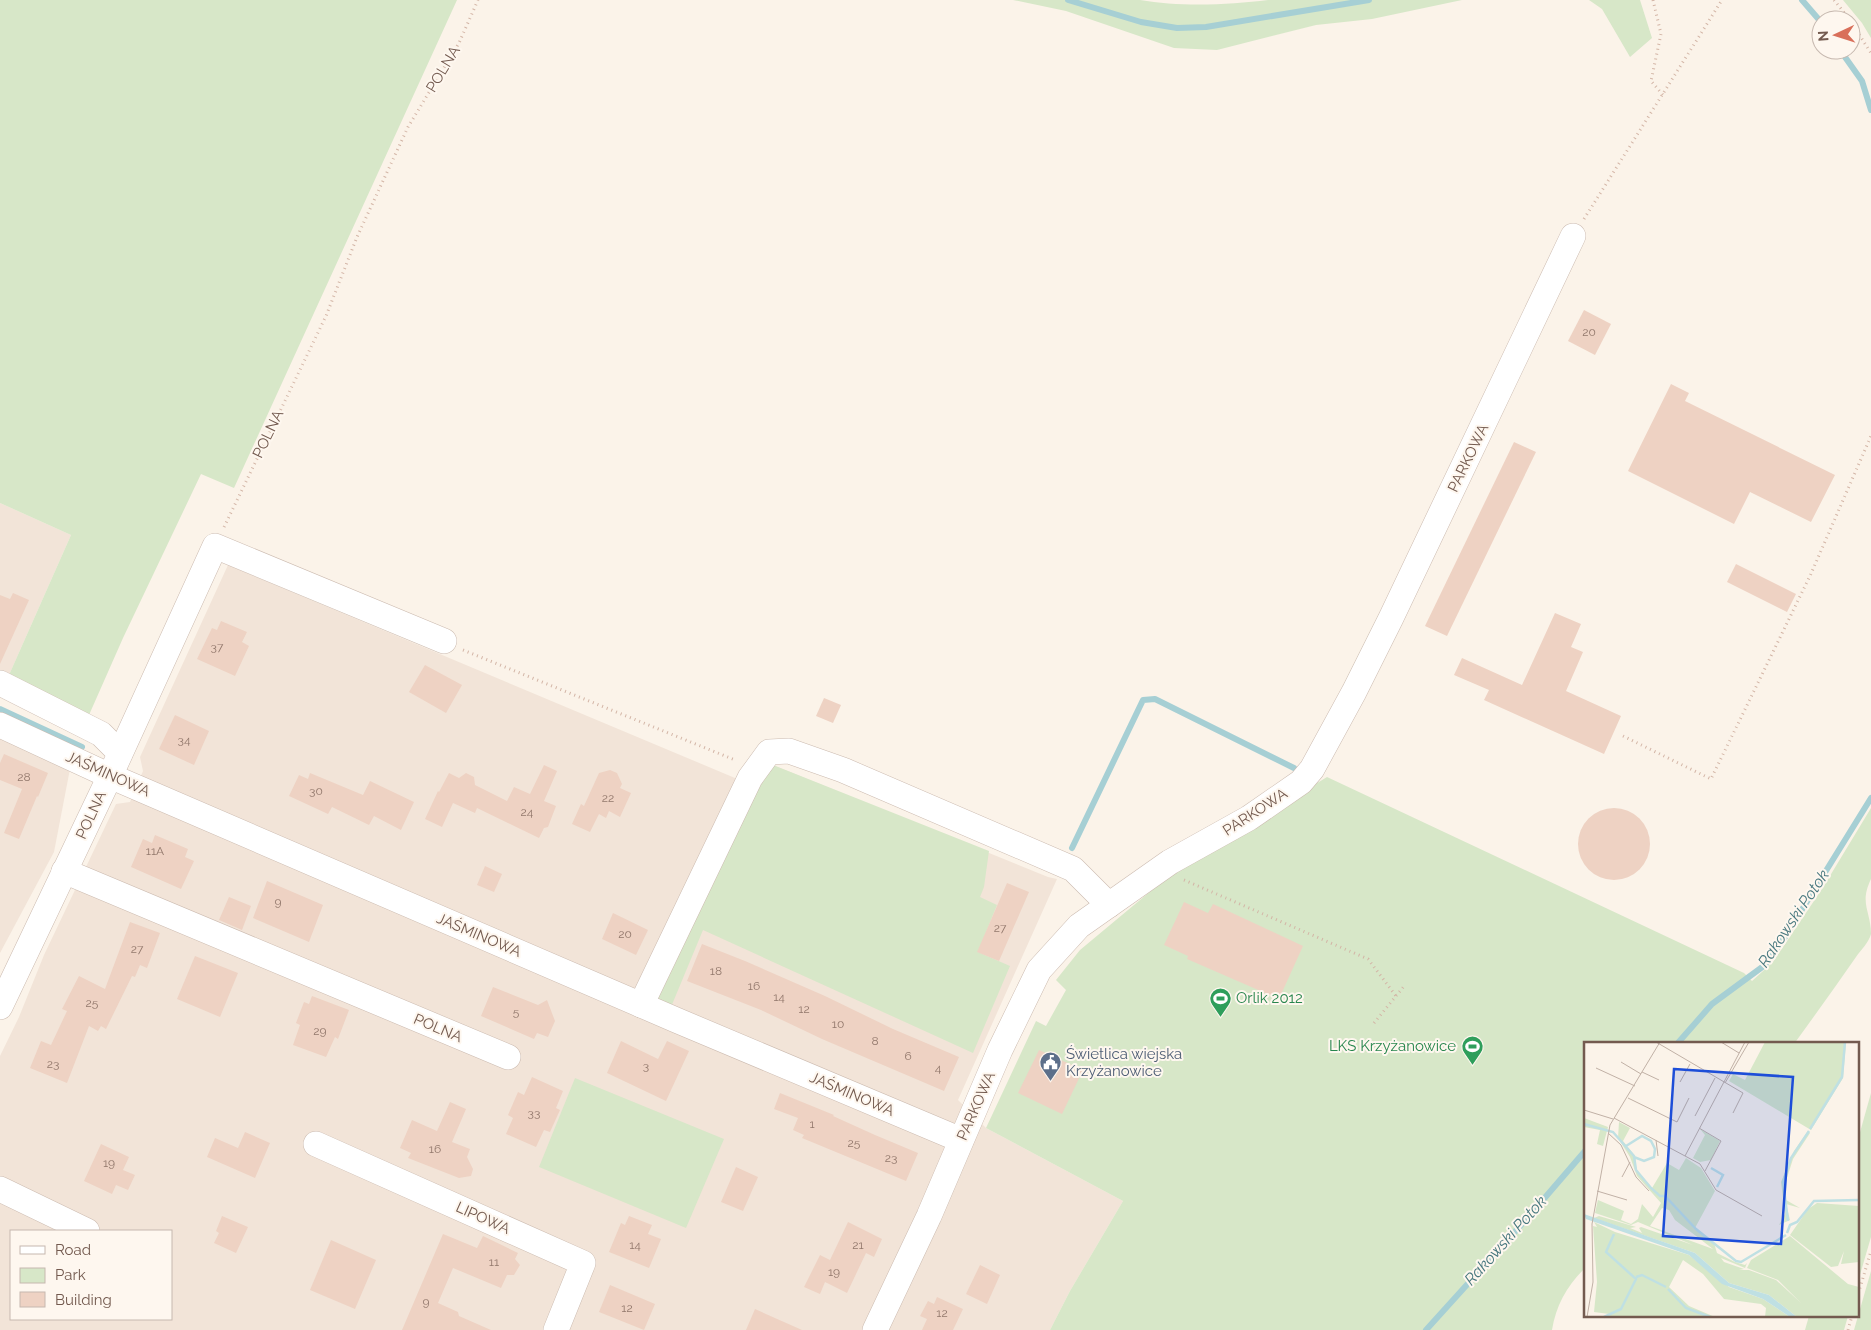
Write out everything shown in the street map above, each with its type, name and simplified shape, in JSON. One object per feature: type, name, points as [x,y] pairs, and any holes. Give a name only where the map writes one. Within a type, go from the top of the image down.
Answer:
[{"type":"street","name":"PARKOWA","points":[[875,1330],[929,1216],[1000,1050],[1039,970],[1079,926],[1162,868],[1250,818],[1301,782],[1312,769],[1387,626],[1573,236]]},
{"type":"street","points":[[215,546],[444,641]]},
{"type":"street","name":"POLNA","points":[[0,1007],[110,776],[215,546]]},
{"type":"street","points":[[0,682],[101,734],[120,753]]},
{"type":"street","name":"JAŚMINOWA","points":[[0,725],[110,776],[641,1005],[961,1140]]},
{"type":"street","points":[[641,1005],[750,778],[769,752],[789,751],[843,770],[1073,869],[1109,905]]},
{"type":"street","name":"POLNA","points":[[64,871],[508,1057]]},
{"type":"street","name":"LIPOWA","points":[[316,1144],[583,1263],[556,1330]]},
{"type":"street","points":[[0,1189],[85,1230]]},
{"type":"path","name":"POLNA","points":[[215,546],[326,316],[357,237],[408,127],[459,43],[478,0]]},
{"type":"path","points":[[1653,0],[1661,34],[1651,81],[1663,95]]},
{"type":"path","points":[[1573,236],[1722,0]]},
{"type":"path","points":[[1834,0],[1842,10]]},
{"type":"path","points":[[1861,38],[1871,53]]},
{"type":"path","points":[[1623,736],[1711,779],[1810,576],[1871,436]]},
{"type":"path","points":[[444,641],[757,769]]},
{"type":"path","points":[[1162,868],[1169,873],[1368,959],[1396,996]]},
{"type":"path","points":[[1374,1023],[1405,985]]},
{"type":"path","points":[[1858,1295],[1871,1251]]},
{"type":"shaded area","points":[[0,503],[71,535],[9,675],[0,671]]},
{"type":"shaded area","points":[[228,565],[735,778],[749,789],[768,763],[1057,879],[958,1100],[986,1128],[1123,1201],[1070,1291],[1050,1330],[0,1330],[0,1056],[19,1017],[44,955],[116,804],[130,802],[143,771],[140,757]]},
{"type":"shaded area","points":[[0,736],[70,769],[54,852],[0,953]]},
{"type":"green space","points":[[0,0],[457,0],[234,488],[201,474],[123,638],[89,715],[9,675],[71,535],[0,503]]},
{"type":"green space","points":[[1013,0],[1140,0],[1171,4],[1204,4],[1268,0],[1462,0],[1372,19],[1316,25],[1217,50],[1174,48],[1066,11]]},
{"type":"green space","points":[[1589,0],[1640,0],[1652,38],[1630,57],[1602,9]]},
{"type":"green space","points":[[1843,0],[1871,0],[1871,38],[1861,22],[1861,10],[1851,10]]},
{"type":"green space","points":[[768,763],[989,851],[984,887],[980,897],[997,905],[978,952],[1010,966],[973,1053],[703,930],[671,1007],[652,999]]},
{"type":"green space","points":[[1327,777],[1744,973],[1752,981],[1773,962],[1822,889],[1871,808],[1871,879],[1866,901],[1871,934],[1867,943],[1795,1042],[1584,1042],[1584,1269],[1563,1296],[1556,1312],[1552,1330],[1050,1330],[1070,1291],[1123,1201],[986,1128],[1036,1021],[1046,1026],[1066,990],[1056,980],[1080,950],[1152,890],[1205,852]]},
{"type":"green space","points":[[575,1078],[724,1139],[686,1228],[539,1167]]},
{"type":"green space","points":[[1871,1093],[1871,1237],[1858,1282],[1858,1139]]},
{"type":"green space","points":[[1871,1271],[1871,1330],[1854,1330]]},
{"type":"green space","points":[[1808,1318],[1847,1318],[1844,1330],[1805,1330]]},
{"type":"building","points":[[1584,310],[1611,324],[1595,355],[1568,341]]},
{"type":"building","points":[[1671,384],[1689,393],[1685,401],[1835,475],[1811,522],[1750,492],[1734,524],[1628,471]]},
{"type":"building","points":[[1514,442],[1536,452],[1447,636],[1425,626]]},
{"type":"building","points":[[1736,564],[1796,594],[1787,612],[1727,582]]},
{"type":"building","points":[[13,593],[29,600],[0,664],[0,595],[10,599]]},
{"type":"building","points":[[1555,613],[1581,624],[1571,647],[1583,652],[1566,691],[1621,716],[1604,754],[1484,700],[1489,690],[1454,675],[1462,658],[1522,685]]},
{"type":"building","points":[[221,621],[247,632],[242,642],[249,646],[235,676],[197,659],[212,628],[217,630]]},
{"type":"building","points":[[425,665],[462,685],[446,713],[409,692]]},
{"type":"building","points":[[824,698],[841,705],[833,723],[816,716]]},
{"type":"building","points":[[175,715],[209,731],[194,765],[159,749]]},
{"type":"building","points":[[4,754],[48,773],[19,839],[4,833],[22,789],[0,780],[0,763]]},
{"type":"building","points":[[544,765],[557,771],[544,801],[556,806],[548,827],[544,828],[539,838],[477,808],[475,813],[453,803],[442,827],[425,819],[449,773],[459,778],[466,773],[474,777],[475,785],[507,801],[514,787],[530,794]]},
{"type":"building","points":[[610,770],[617,773],[622,784],[620,788],[631,793],[620,817],[609,811],[606,818],[599,814],[590,832],[572,824],[581,804],[584,806],[599,773]]},
{"type":"building","points":[[310,773],[363,795],[370,781],[414,802],[401,830],[374,816],[369,825],[332,807],[328,814],[289,796],[299,775],[308,779]]},
{"type":"building","points":[[1621,808],[1640,818],[1648,830],[1650,844],[1648,858],[1640,870],[1628,878],[1607,880],[1588,870],[1580,858],[1578,837],[1588,818],[1600,810]]},
{"type":"building","points":[[155,835],[188,849],[185,857],[194,861],[181,889],[131,867],[143,839],[152,843]]},
{"type":"building","points":[[485,866],[502,874],[494,892],[477,885]]},
{"type":"building","points":[[267,881],[323,905],[309,942],[253,918]]},
{"type":"building","points":[[1007,883],[1029,892],[999,961],[977,952]]},
{"type":"building","points":[[229,897],[251,906],[242,930],[219,920]]},
{"type":"building","points":[[1184,902],[1208,913],[1213,904],[1303,946],[1279,999],[1187,959],[1188,956],[1164,945]]},
{"type":"building","points":[[613,913],[648,930],[636,955],[602,939]]},
{"type":"building","points":[[130,922],[160,933],[147,968],[140,965],[135,977],[132,976],[106,1029],[101,1026],[98,1031],[89,1026],[67,1083],[30,1068],[41,1041],[51,1045],[67,1011],[62,1009],[79,976],[105,989]]},
{"type":"building","points":[[702,944],[825,996],[893,1029],[959,1057],[944,1091],[822,1039],[761,1010],[687,981]]},
{"type":"building","points":[[195,956],[238,973],[220,1017],[177,999]]},
{"type":"building","points":[[493,987],[538,1005],[547,1000],[555,1021],[548,1037],[537,1033],[534,1039],[481,1016]]},
{"type":"building","points":[[312,996],[349,1010],[338,1039],[335,1037],[326,1057],[293,1045],[300,1025],[296,1023],[304,1002],[309,1004]]},
{"type":"building","points":[[621,1041],[658,1059],[667,1041],[689,1051],[666,1101],[607,1073]]},
{"type":"building","name":"Świetlica wiejska Krzyżanowice","points":[[1039,1050],[1083,1070],[1062,1114],[1018,1093]]},
{"type":"building","points":[[532,1077],[563,1091],[556,1108],[560,1110],[550,1132],[544,1130],[536,1147],[506,1134],[513,1118],[508,1115],[518,1092],[524,1095]]},
{"type":"building","points":[[780,1093],[918,1153],[906,1181],[802,1138],[804,1135],[793,1130],[798,1118],[774,1109]]},
{"type":"building","points":[[450,1102],[466,1109],[452,1142],[470,1149],[467,1157],[473,1169],[471,1176],[459,1178],[408,1158],[411,1153],[400,1148],[412,1120],[437,1131]]},
{"type":"building","points":[[245,1132],[270,1143],[255,1178],[207,1157],[215,1138],[238,1148]]},
{"type":"building","points":[[101,1144],[129,1157],[123,1170],[135,1175],[128,1190],[116,1185],[112,1194],[84,1181]]},
{"type":"building","points":[[736,1167],[758,1177],[743,1211],[721,1202]]},
{"type":"building","points":[[222,1216],[248,1227],[236,1253],[214,1243],[219,1233],[216,1231]]},
{"type":"building","points":[[629,1216],[652,1225],[648,1234],[661,1239],[649,1268],[609,1252],[621,1223],[625,1225]]},
{"type":"building","points":[[848,1222],[882,1239],[874,1257],[866,1253],[847,1293],[825,1282],[820,1294],[804,1287],[820,1255],[830,1260]]},
{"type":"building","points":[[443,1234],[477,1248],[483,1236],[518,1253],[515,1259],[520,1265],[514,1275],[507,1275],[501,1288],[453,1268],[438,1303],[458,1312],[459,1316],[491,1330],[402,1330]]},
{"type":"building","points":[[331,1240],[376,1260],[355,1309],[310,1290]]},
{"type":"building","points":[[980,1265],[1000,1275],[987,1304],[966,1294]]},
{"type":"building","points":[[610,1285],[655,1304],[644,1330],[599,1312]]},
{"type":"building","points":[[937,1297],[963,1309],[953,1330],[922,1330],[927,1319],[920,1316],[928,1301],[934,1304]]},
{"type":"building","points":[[755,1309],[802,1330],[746,1330]]},
{"type":"waterway","points":[[1068,0],[1141,22],[1177,28],[1206,27],[1369,0]]},
{"type":"waterway","name":"Rakowski Potok","points":[[1802,0],[1811,10]]},
{"type":"waterway","name":"Rakowski Potok","points":[[1847,60],[1862,81],[1871,110]]},
{"type":"waterway","points":[[1072,848],[1143,700],[1155,699],[1294,768]]},
{"type":"waterway","points":[[0,709],[82,747]]},
{"type":"waterway","name":"Rakowski Potok","points":[[1679,1042],[1712,1004],[1765,965],[1785,937],[1871,798]]},
{"type":"waterway","name":"Rakowski Potok","points":[[1426,1330],[1584,1152]]},
{"type":"place","name":"Orlik 2012","points":[[1220,1017]]},
{"type":"place","name":"LKS Krzyżanowice","points":[[1472,1065]]},
{"type":"place","name":"Świetlica wiejska Krzyżanowice","points":[[1050,1082]]}]
